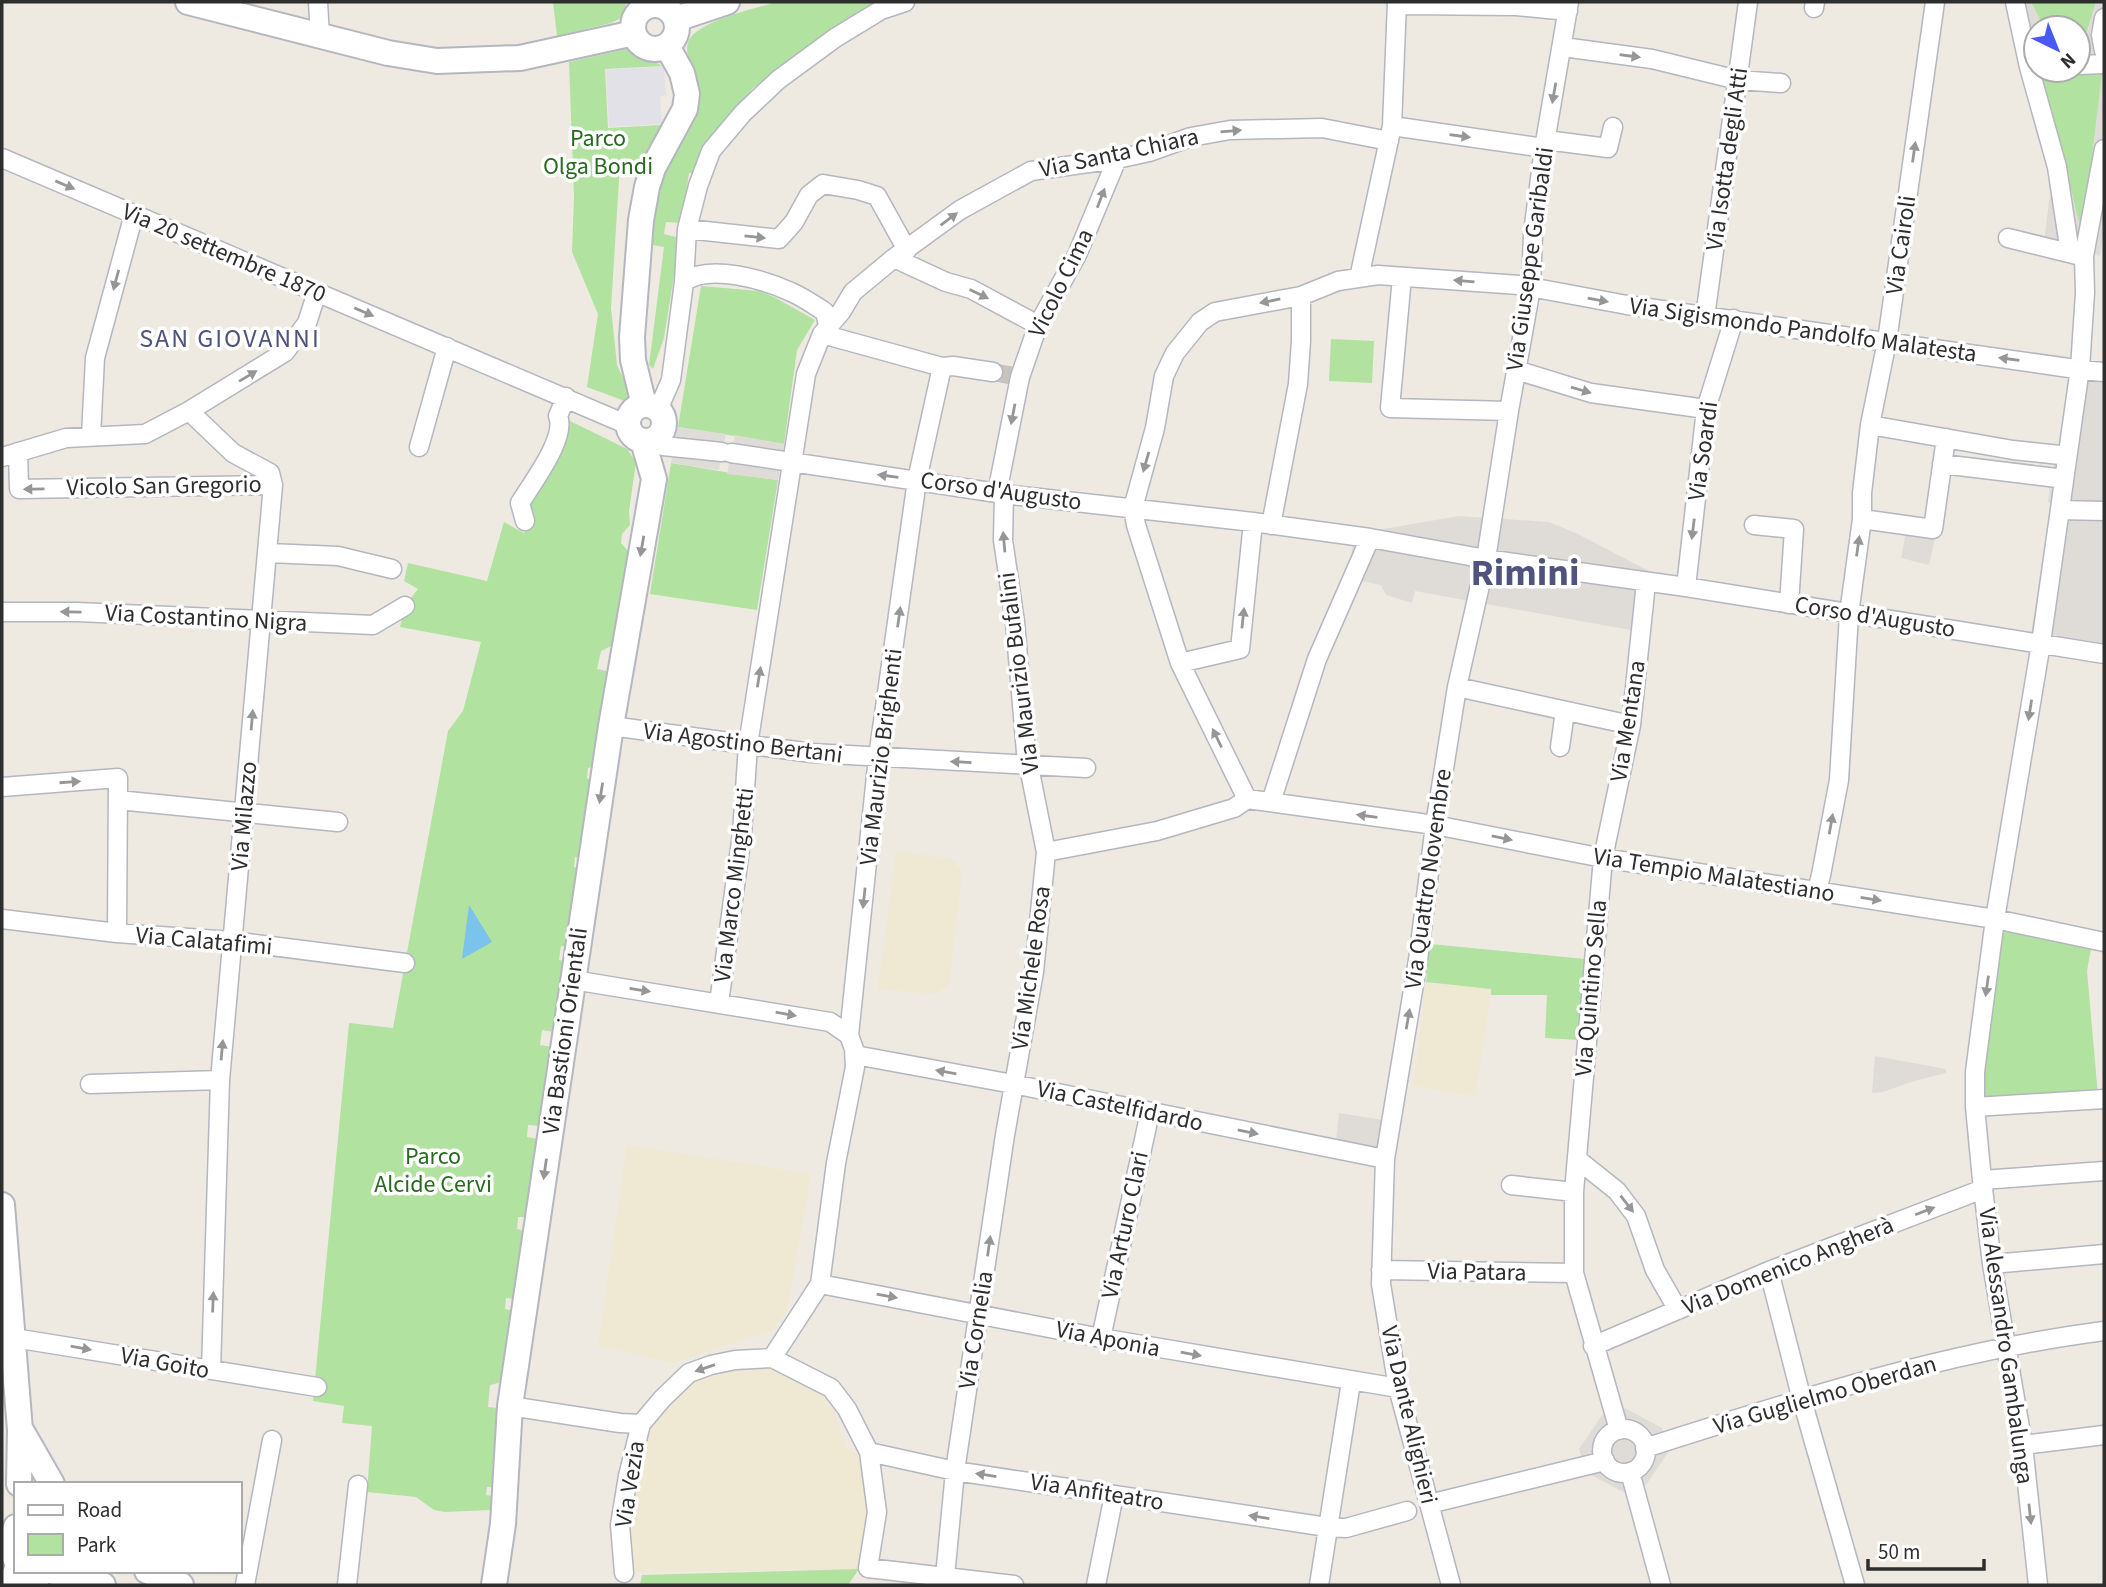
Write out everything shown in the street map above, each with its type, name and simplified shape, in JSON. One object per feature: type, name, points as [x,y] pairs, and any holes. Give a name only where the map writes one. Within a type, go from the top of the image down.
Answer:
[{"type":"street","points":[[188,2],[388,54],[437,61],[539,56],[634,33]]},
{"type":"street","points":[[318,2],[320,37]]},
{"type":"street","points":[[676,19],[727,2]]},
{"type":"street","points":[[646,437],[632,412],[651,407],[671,380],[684,282],[687,229],[698,186],[711,151],[743,113],[778,80],[835,38],[881,10],[905,2]]},
{"type":"street","name":"Via Isotta degli Atti","points":[[1705,317],[1748,2]]},
{"type":"street","name":"Via Cairoli","points":[[1816,891],[1822,875],[1839,780],[1849,614],[1862,519],[1862,493],[1870,425],[1887,341],[1936,2]]},
{"type":"street","points":[[2015,2],[2022,27]]},
{"type":"street","points":[[650,4],[668,9],[676,19],[677,34],[667,46],[648,48],[637,40],[633,25],[639,12],[650,4]]},
{"type":"street","points":[[1359,278],[1391,134],[1397,4],[1569,6]]},
{"type":"street","name":"Via Giuseppe Garibaldi","points":[[1486,559],[1531,289],[1533,233],[1569,6]]},
{"type":"street","points":[[2104,19],[2101,35],[2104,51]]},
{"type":"street","points":[[651,407],[633,360],[632,337],[641,220],[653,168],[685,109],[687,94],[682,73],[667,46]]},
{"type":"street","points":[[1563,47],[1652,59],[1738,80],[1781,83]]},
{"type":"street","points":[[1995,919],[2041,643],[2079,369],[2085,293],[2037,84]]},
{"type":"street","name":"Via Santa Chiara","points":[[792,463],[806,374],[825,330],[841,312],[853,292],[960,210],[1031,171],[1117,159],[1149,152],[1191,137],[1230,130],[1322,128],[1608,148],[1613,127]]},
{"type":"street","points":[[2077,255],[2104,149]]},
{"type":"street","name":"Via 20 settembre 1870","points":[[2,158],[566,397],[646,437]]},
{"type":"street","name":"Vicolo Cima","points":[[1000,493],[1017,377],[1038,324],[1077,255],[1117,159]]},
{"type":"street","points":[[687,229],[779,239],[794,222],[809,195],[822,184],[858,190],[877,196],[900,254],[946,282],[971,289],[1038,324]]},
{"type":"street","points":[[91,436],[94,358],[134,214]]},
{"type":"street","points":[[2008,238],[2077,255]]},
{"type":"street","points":[[684,282],[696,275],[705,274],[758,279],[794,293],[825,312],[825,330],[943,367],[993,372]]},
{"type":"street","name":"Via Sigismondo Pandolfo Malatesta","points":[[1133,508],[1155,428],[1164,376],[1175,353],[1200,322],[1215,312],[1301,296],[1338,281],[1378,275],[1519,285],[1705,317],[2104,372]]},
{"type":"street","points":[[1402,277],[1390,408],[1509,411]]},
{"type":"street","name":"Vicolo San Gregorio","points":[[189,411],[233,453],[270,473],[273,485],[19,489],[10,454],[65,438],[145,434],[189,411],[285,352],[307,323],[317,292]]},
{"type":"street","points":[[1181,663],[1240,649],[1262,523],[1298,384],[1301,296]]},
{"type":"street","name":"Via Soardi","points":[[1686,587],[1706,409],[1734,319]]},
{"type":"street","points":[[419,447],[447,347]]},
{"type":"street","name":"Via Maurizio Brighenti","points":[[820,1284],[836,1163],[855,1068],[852,1046],[878,757],[917,480],[943,367]]},
{"type":"street","points":[[1516,370],[1591,393],[1706,409]]},
{"type":"street","points":[[525,521],[520,503],[556,443],[561,422],[558,416],[566,397]]},
{"type":"street","points":[[1870,425],[2013,450],[2060,455]]},
{"type":"street","name":"Corso d'Augusto","points":[[646,437],[727,453],[1000,493],[1370,538],[1486,559],[1686,587],[2104,654]]},
{"type":"street","name":"Via Bastioni Orientali","points":[[494,1585],[503,1524],[510,1406],[611,726],[654,479],[645,448],[646,437]]},
{"type":"street","points":[[1862,519],[1933,529],[1946,438]]},
{"type":"street","name":"Via Marco Minghetti","points":[[719,1003],[742,835],[748,745],[792,463]]},
{"type":"street","points":[[1942,464],[2056,478]]},
{"type":"street","name":"Via Milazzo","points":[[211,1370],[219,1080],[273,485]]},
{"type":"street","name":"Via Maurizio Bufalini","points":[[1000,493],[1029,766],[1046,852]]},
{"type":"street","points":[[1046,852],[1157,831],[1234,808],[1247,799],[1181,663],[1136,525],[1133,508]]},
{"type":"street","points":[[2060,510],[2104,511]]},
{"type":"street","points":[[1754,525],[1794,529],[1789,604]]},
{"type":"street","points":[[1271,802],[1317,659],[1357,555],[1370,538]]},
{"type":"street","points":[[268,553],[338,556],[392,569]]},
{"type":"street","name":"Via Quattro Novembre","points":[[1385,1159],[1418,960],[1435,825],[1457,687],[1486,559]]},
{"type":"street","name":"Via Mentana","points":[[1603,858],[1631,725],[1646,583]]},
{"type":"street","name":"Via Costantino Nigra","points":[[2,612],[77,612],[373,625],[405,606]]},
{"type":"street","points":[[1457,687],[1631,725]]},
{"type":"street","points":[[1560,747],[1565,711]]},
{"type":"street","name":"Via Agostino Bertani","points":[[611,726],[812,753],[1086,768]]},
{"type":"street","points":[[2,788],[118,778],[117,933]]},
{"type":"street","name":"Via Tempio Malatestiano","points":[[1247,799],[1435,825],[1603,858],[1995,919],[2104,942]]},
{"type":"street","points":[[118,800],[338,822]]},
{"type":"street","name":"Via Michele Rosa","points":[[1013,1084],[1034,972],[1046,852]]},
{"type":"street","name":"Via Quintino Sella","points":[[1574,1192],[1603,858]]},
{"type":"street","name":"Via Calatafimi","points":[[2,919],[117,933],[232,941],[405,963]]},
{"type":"street","name":"Via Alessandro Gambalunga","points":[[1995,919],[1975,1072],[1975,1107],[1992,1264],[2023,1445],[2038,1585]]},
{"type":"street","name":"Via Castelfidardo","points":[[573,980],[830,1022],[852,1046],[1013,1084],[1385,1159]]},
{"type":"street","points":[[90,1084],[219,1080]]},
{"type":"street","name":"Via Cornelia","points":[[944,1577],[955,1471],[1013,1084]]},
{"type":"street","points":[[1975,1107],[2104,1098]]},
{"type":"street","name":"Via Arturo Clari","points":[[1101,1338],[1150,1112]]},
{"type":"street","name":"Via Dante Alighieri","points":[[1385,1159],[1381,1270],[1398,1388],[1451,1585]]},
{"type":"street","points":[[1577,1159],[1617,1191],[1636,1216],[1655,1270],[1678,1310]]},
{"type":"street","name":"Via Domenico Angherà","points":[[1593,1346],[1982,1184],[2104,1171]]},
{"type":"street","points":[[1511,1185],[1574,1192],[1574,1273],[1619,1430]]},
{"type":"street","points":[[2,1205],[14,1338],[9,1377],[20,1439],[32,1482]]},
{"type":"street","points":[[1992,1264],[2104,1254]]},
{"type":"street","name":"Via Patara","points":[[1381,1270],[1574,1273]]},
{"type":"street","points":[[1769,1271],[1802,1400],[1855,1585]]},
{"type":"street","points":[[820,1284],[772,1358],[831,1388],[847,1409],[869,1452],[877,1512],[868,1568],[1014,1585]]},
{"type":"street","name":"Via Aponia","points":[[820,1284],[1101,1338],[1398,1388]]},
{"type":"street","name":"Via Guglielmo Oberdan","points":[[1645,1448],[1908,1369],[2007,1347],[2104,1331]]},
{"type":"street","name":"Via Goito","points":[[14,1338],[317,1387]]},
{"type":"street","name":"Via Vezia","points":[[624,1573],[621,1525],[628,1476],[640,1424],[689,1373],[735,1360],[772,1358]]},
{"type":"street","points":[[1319,1585],[1351,1382]]},
{"type":"street","points":[[510,1406],[640,1424]]},
{"type":"street","points":[[1619,1430],[1633,1432],[1639,1436],[1645,1448],[1644,1460],[1630,1472],[1613,1470],[1605,1461],[1603,1446],[1612,1433],[1619,1430]]},
{"type":"street","points":[[2023,1445],[2104,1435]]},
{"type":"street","points":[[19,1482],[20,1439]]},
{"type":"street","points":[[20,1439],[51,1482]]},
{"type":"street","points":[[245,1585],[272,1440]]},
{"type":"street","name":"Via Anfiteatro","points":[[869,1452],[955,1471],[1327,1527]]},
{"type":"street","points":[[1429,1504],[1605,1461]]},
{"type":"street","points":[[1630,1472],[1661,1585]]},
{"type":"street","points":[[347,1585],[358,1485]]},
{"type":"street","points":[[1096,1585],[1114,1495]]},
{"type":"street","points":[[1327,1527],[1346,1528],[1407,1511]]},
{"type":"street","points":[[65,1573],[103,1585]]},
{"type":"street","points":[[153,1573],[181,1585]]},
{"type":"shaded area","points":[[2006,2],[2031,2],[2037,14],[2022,14],[2022,59]]},
{"type":"shaded area","points":[[2096,2],[2104,2],[2104,227],[2100,256],[2044,242],[2053,169],[2029,84],[2044,84],[2083,234],[2102,72],[2092,73],[2092,16]]},
{"type":"shaded area","points":[[664,66],[666,95],[660,96],[662,124],[609,127],[606,70]]},
{"type":"shaded area","points":[[2104,366],[2104,643],[2101,661],[2031,635],[2051,503],[2048,502],[2050,481],[2069,401],[2072,372]]},
{"type":"shaded area","points":[[678,427],[726,434],[719,470],[671,463]]},
{"type":"shaded area","points":[[735,435],[784,444],[778,480],[727,474]]},
{"type":"shaded area","points":[[1459,516],[1549,522],[1649,571],[1641,632],[1415,591],[1412,603],[1386,595],[1381,585],[1348,578],[1354,534]]},
{"type":"shaded area","points":[[1908,521],[1938,525],[1929,565],[1901,558]]},
{"type":"shaded area","points":[[896,851],[953,859],[962,875],[949,985],[934,994],[878,989]]},
{"type":"shaded area","points":[[1426,982],[1492,989],[1475,1096],[1414,1086]]},
{"type":"shaded area","points":[[1875,1056],[1946,1069],[1946,1073],[1872,1093]]},
{"type":"shaded area","points":[[1339,1113],[1390,1121],[1385,1159],[1335,1150]]},
{"type":"shaded area","points":[[627,1145],[811,1174],[787,1311],[773,1330],[673,1363],[598,1346]]},
{"type":"shaded area","points":[[742,1362],[778,1368],[829,1398],[847,1449],[859,1455],[871,1512],[859,1569],[626,1572],[623,1527],[648,1432],[663,1405],[691,1375]]},
{"type":"shaded area","points":[[1625,1408],[1662,1428],[1669,1451],[1646,1485],[1623,1492],[1586,1472],[1579,1449],[1602,1415]]},
{"type":"green space","points":[[553,2],[627,2],[621,18],[611,23],[557,36]]},
{"type":"green space","points":[[777,2],[879,2],[790,60],[752,89],[701,153],[695,173],[689,173],[682,223],[666,222],[664,234],[680,238],[664,338],[653,369],[649,365],[664,247],[652,245],[649,240],[658,188],[694,69],[688,53],[688,43],[692,35],[713,22]]},
{"type":"green space","points":[[2031,2],[2096,2],[2092,15],[2037,14]]},
{"type":"green space","name":"Parco Olga Bondi","points":[[631,48],[662,66],[605,69],[608,128],[661,125],[640,167],[620,164],[611,308],[617,365],[632,397],[630,403],[587,387],[598,314],[572,252],[574,197],[569,62]]},
{"type":"green space","points":[[2103,72],[2082,237],[2044,84],[2092,84],[2092,73]]},
{"type":"green space","points":[[701,286],[759,291],[815,320],[797,350],[784,444],[678,427]]},
{"type":"green space","points":[[1331,339],[1374,341],[1372,383],[1329,381]]},
{"type":"green space","name":"Parco Alcide Cervi","points":[[566,419],[627,449],[636,462],[629,511],[630,525],[622,534],[621,543],[629,552],[621,641],[601,651],[597,669],[615,673],[600,765],[588,768],[587,778],[596,784],[584,858],[575,857],[574,867],[582,869],[571,947],[561,946],[559,960],[568,962],[554,1032],[542,1030],[540,1045],[552,1047],[540,1126],[528,1125],[527,1137],[538,1139],[529,1217],[518,1217],[517,1229],[527,1232],[518,1299],[506,1298],[505,1309],[516,1311],[502,1382],[490,1385],[488,1407],[498,1408],[493,1487],[487,1487],[486,1495],[492,1496],[491,1510],[445,1512],[434,1510],[416,1497],[367,1492],[372,1426],[342,1423],[344,1406],[313,1401],[349,1023],[393,1028],[448,731],[463,711],[481,642],[400,627],[405,606],[418,589],[404,581],[408,563],[487,581],[504,522],[524,533],[530,524],[524,503]]},
{"type":"green space","points":[[671,463],[778,480],[757,610],[650,594]]},
{"type":"green space","points":[[2001,927],[2092,943],[2087,971],[2098,1095],[1982,1099]]},
{"type":"green space","points":[[1430,944],[1585,959],[1579,1040],[1545,1038],[1547,995],[1491,995],[1491,989],[1426,982]]},
{"type":"green space","points":[[859,1569],[848,1585],[640,1585],[642,1575]]},
{"type":"water","points":[[469,905],[492,942],[462,959]]},
{"type":"tunnel","points":[[993,372],[1014,376]]},
{"type":"district","name":"SAN GIOVANNI","points":[[230,338]]},
{"type":"district","name":"Rimini","points":[[1525,573]]}]
